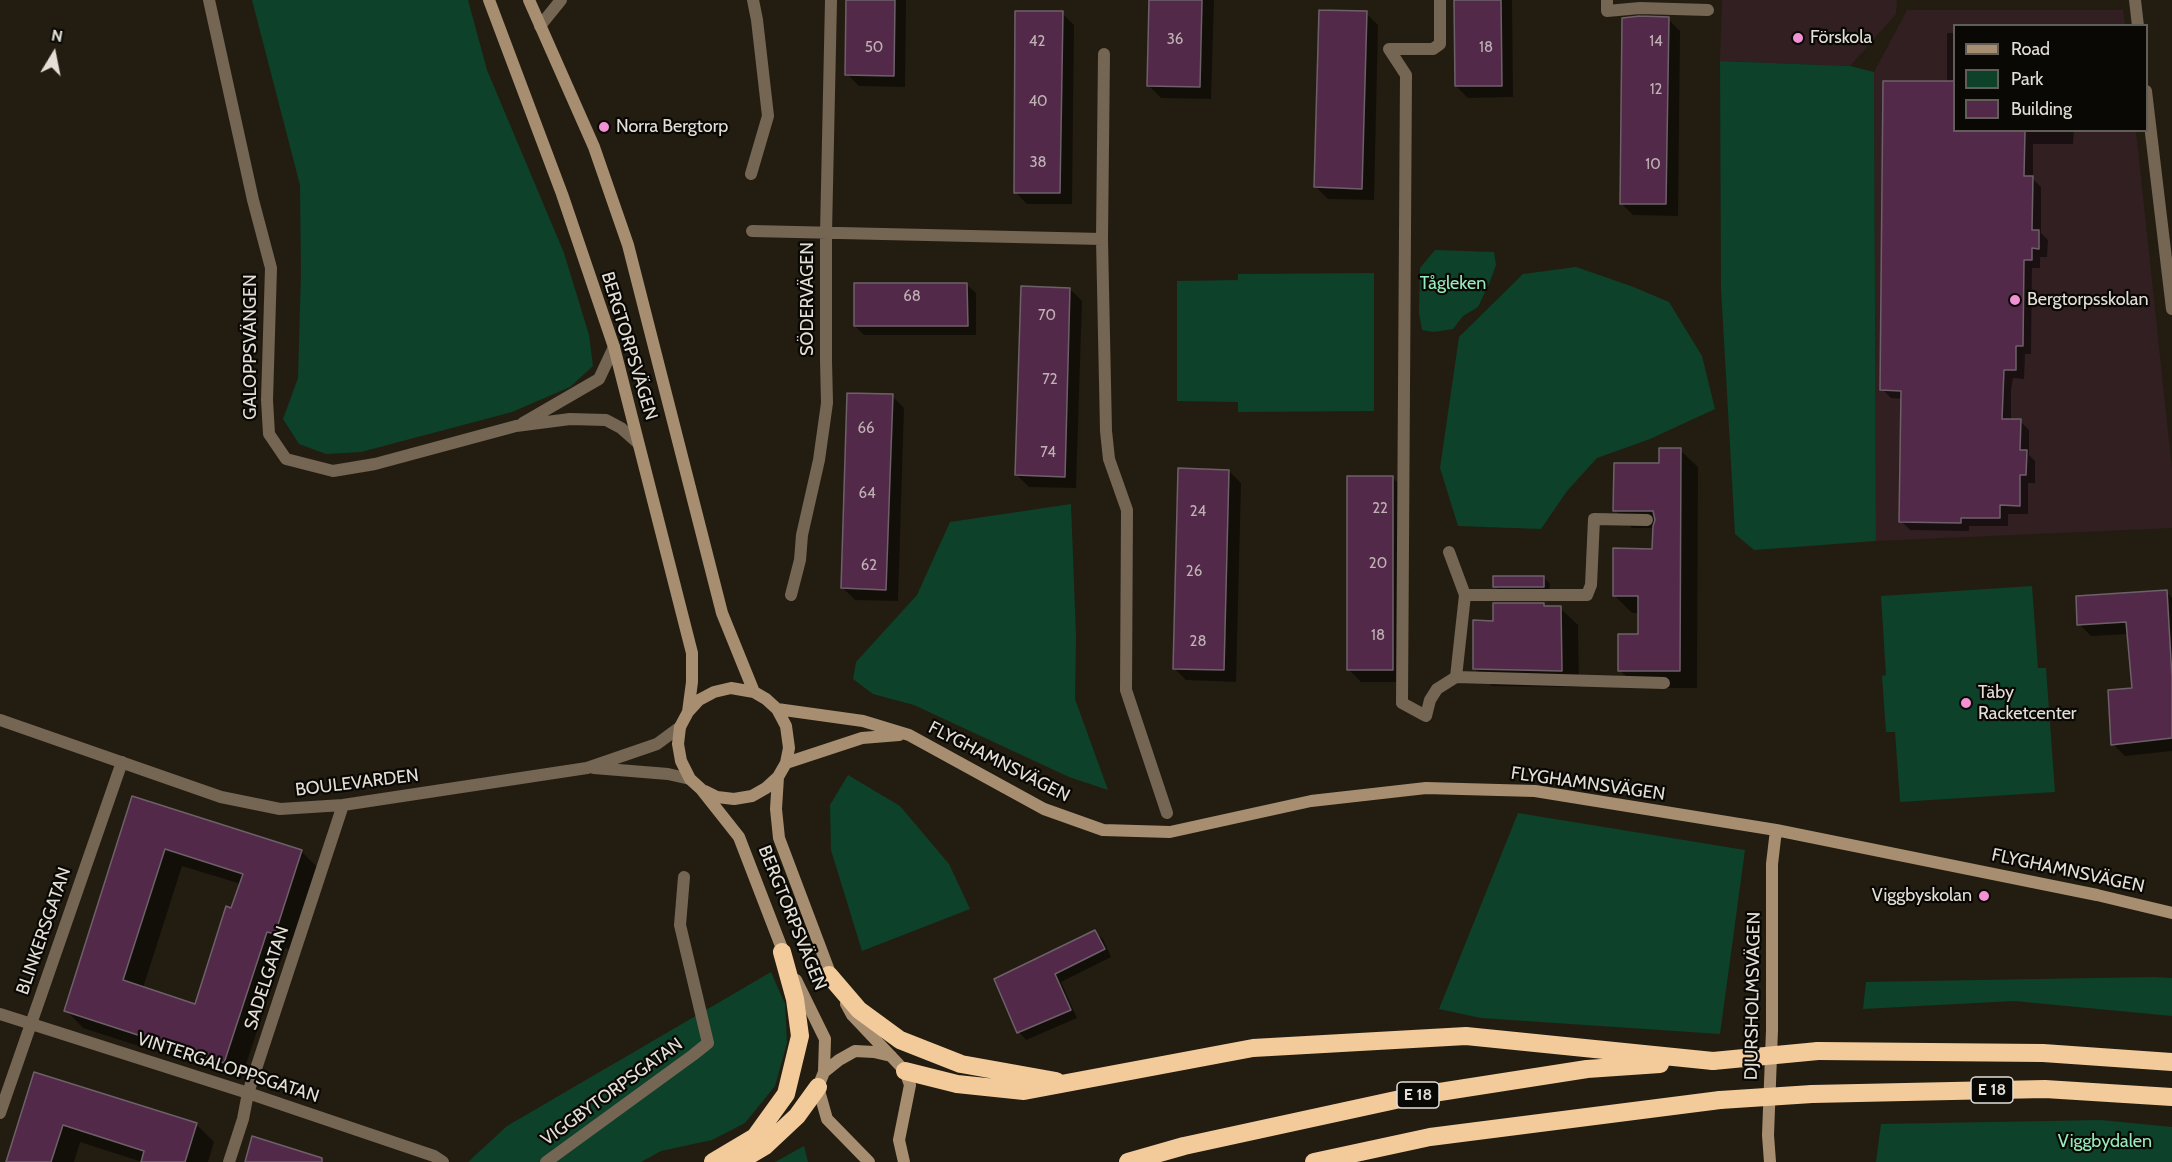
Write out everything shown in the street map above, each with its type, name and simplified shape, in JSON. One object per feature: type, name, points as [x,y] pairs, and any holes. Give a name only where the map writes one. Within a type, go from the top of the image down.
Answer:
[{"type":"highway","points":[[713,1162],[755,1137],[786,1094],[800,1036],[795,999],[782,952]]},
{"type":"highway","points":[[829,975],[860,1010],[900,1040],[961,1064],[1069,1084]]},
{"type":"highway","points":[[905,1071],[957,1084],[1024,1091],[1253,1048],[1466,1036],[1713,1061]]},
{"type":"highway","name":"E 18","points":[[1128,1162],[1184,1146],[1414,1096],[1587,1069],[1818,1052],[2043,1053],[2172,1062]]},
{"type":"highway","points":[[738,1162],[765,1146],[797,1116],[821,1079]]},
{"type":"highway","name":"E 18","points":[[1314,1162],[1430,1137],[1720,1100],[1812,1094],[2045,1089],[2172,1097]]},
{"type":"main road","name":"BERGTORPSVÄGEN","points":[[489,0],[562,194],[614,347],[692,653],[692,682],[688,712]]},
{"type":"main road","name":"BERGTORPSVÄGEN","points":[[529,0],[594,147],[628,245],[722,613],[754,692]]},
{"type":"main road","name":"BERGTORPSVÄGEN","points":[[754,692],[731,688],[714,692],[699,700],[688,712],[680,727],[678,744],[681,761],[690,779],[701,789],[740,837],[782,952],[825,1039],[821,1079],[827,1119],[868,1162]]},
{"type":"main road","points":[[754,692],[777,709]]},
{"type":"main road","name":"BERGTORPSVÄGEN","points":[[701,789],[717,797],[734,799],[752,796],[766,788],[778,777],[786,763],[789,748],[786,726],[777,709]]},
{"type":"main road","name":"FLYGHAMNSVÄGEN","points":[[777,709],[863,721],[909,735],[1044,809],[1102,830],[1170,832],[1311,801],[1426,788],[1534,791],[1776,830],[2076,890],[2172,913]]},
{"type":"main road","name":"FLYGHAMNSVÄGEN","points":[[786,763],[862,738],[909,735]]},
{"type":"main road","name":"BERGTORPSVÄGEN","points":[[778,777],[776,809],[779,838],[829,975],[852,1015],[905,1071]]},
{"type":"main road","name":"DJURSHOLMSVÄGEN","points":[[1770,1162],[1768,1135],[1772,1030],[1772,864],[1776,830]]},
{"type":"main road","points":[[821,1079],[838,1060],[855,1051],[874,1052],[892,1057]]},
{"type":"main road","points":[[904,1162],[899,1140],[910,1085],[905,1071]]},
{"type":"street","name":"GALOPPSVÄNGEN","points":[[209,0],[253,200],[271,268],[267,400],[269,434],[286,459],[333,471],[375,464],[516,426],[570,419],[606,420],[621,428],[638,443]]},
{"type":"street","points":[[540,26],[561,0]]},
{"type":"street","points":[[751,174],[768,116],[753,0]]},
{"type":"street","name":"SÖDERVÄGEN","points":[[791,595],[819,460],[827,403],[826,233],[831,0]]},
{"type":"street","points":[[1440,0],[1440,44],[1433,49],[1389,48],[1406,75],[1402,703],[1426,716],[1430,699],[1437,689],[1456,677],[1664,682]]},
{"type":"street","points":[[1607,0],[1607,10],[1640,8],[1708,10]]},
{"type":"street","points":[[2134,0],[2138,24]]},
{"type":"street","points":[[1104,54],[1102,239],[1106,430],[1109,459],[1127,510],[1126,690],[1167,813]]},
{"type":"street","points":[[2148,108],[2172,309]]},
{"type":"street","points":[[752,231],[1102,239]]},
{"type":"street","name":"GALOPPSVÄNGEN","points":[[516,426],[599,380],[614,347]]},
{"type":"street","points":[[1465,595],[1587,595],[1591,585],[1594,519],[1647,520]]},
{"type":"street","points":[[1449,552],[1465,595],[1456,677]]},
{"type":"street","name":"BOULEVARDEN","points":[[0,720],[221,797],[280,809],[343,806],[587,768],[657,744],[680,727]]},
{"type":"street","name":"BLINKERSGATAN","points":[[0,1113],[122,762]]},
{"type":"street","name":"BOULEVARDEN","points":[[587,768],[668,774],[690,779]]},
{"type":"street","name":"SADELGATAN","points":[[230,1162],[248,1093],[343,806]]},
{"type":"street","name":"VIGGBYTORPSGATAN","points":[[546,1162],[708,1042],[680,925],[684,878]]},
{"type":"street","name":"VINTERGALOPPSGATAN","points":[[0,1014],[248,1093],[434,1156],[442,1162]]},
{"type":"shaded area","name":"Förskola","points":[[1722,0],[1897,0],[1896,14],[1850,66],[1720,61]]},
{"type":"shaded area","name":"Bergtorpsskolan","points":[[1907,10],[2123,10],[2125,24],[1953,24],[1953,132],[2136,132],[2172,469],[2172,528],[1876,541],[1874,72]]},
{"type":"green space","points":[[252,0],[468,0],[487,70],[564,253],[589,335],[593,366],[570,387],[512,412],[361,452],[326,454],[299,444],[283,419],[298,378],[301,273],[300,185]]},
{"type":"green space","points":[[1720,61],[1850,66],[1874,72],[1876,541],[1754,550],[1735,534],[1721,288]]},
{"type":"green space","name":"Tågleken","points":[[1435,250],[1494,252],[1496,265],[1478,307],[1463,316],[1453,329],[1434,332],[1422,330],[1419,313],[1420,268]]},
{"type":"green space","points":[[1576,267],[1669,302],[1702,356],[1715,409],[1650,439],[1597,458],[1567,491],[1541,529],[1458,526],[1440,468],[1459,337],[1523,274]]},
{"type":"green space","points":[[1374,273],[1374,411],[1238,412],[1238,402],[1177,401],[1177,281],[1238,280],[1238,274]]},
{"type":"green space","points":[[1071,504],[1076,637],[1075,699],[1108,790],[1069,777],[914,705],[873,694],[853,679],[856,662],[917,595],[950,522]]},
{"type":"green space","name":"Täby Racketcenter","points":[[2032,586],[2038,668],[2046,668],[2055,792],[1900,802],[1895,732],[1886,732],[1882,676],[1886,675],[1881,596]]},
{"type":"green space","points":[[848,775],[900,806],[949,864],[970,909],[862,951],[831,850],[830,805]]},
{"type":"green space","points":[[1518,813],[1745,850],[1720,1034],[1481,1018],[1439,1009]]},
{"type":"green space","points":[[771,972],[785,1004],[787,1043],[775,1086],[745,1123],[712,1140],[661,1151],[641,1162],[468,1162],[507,1126]]},
{"type":"green space","points":[[2172,978],[2172,1016],[2014,1001],[1863,1009],[1866,982]]},
{"type":"green space","name":"Viggbydalen","points":[[2101,1120],[2172,1127],[2172,1162],[1876,1162],[1881,1124]]},
{"type":"green space","points":[[804,1146],[808,1162],[775,1162]]},
{"type":"building","points":[[846,0],[895,0],[894,76],[845,75]]},
{"type":"building","points":[[1149,0],[1202,0],[1200,87],[1147,86]]},
{"type":"building","points":[[1454,0],[1501,0],[1502,86],[1455,86]]},
{"type":"building","points":[[1319,10],[1367,11],[1362,189],[1314,187]]},
{"type":"building","points":[[1015,11],[1063,11],[1060,193],[1014,193]]},
{"type":"building","points":[[1669,17],[1666,204],[1620,204],[1622,18]]},
{"type":"building","points":[[1883,81],[1953,81],[1953,132],[2025,132],[2024,176],[2033,176],[2032,230],[2039,230],[2039,249],[2032,248],[2032,260],[2024,260],[2023,346],[2016,346],[2016,370],[2004,370],[2002,419],[2021,419],[2020,450],[2027,450],[2026,475],[2020,475],[2020,506],[2000,505],[2000,518],[1961,518],[1961,523],[1899,522],[1901,391],[1880,390]]},
{"type":"building","points":[[854,283],[967,283],[968,326],[854,326]]},
{"type":"building","points":[[1021,286],[1070,288],[1065,477],[1015,475]]},
{"type":"building","points":[[847,393],[893,394],[886,590],[841,588]]},
{"type":"building","points":[[1659,448],[1681,448],[1680,671],[1618,671],[1618,634],[1638,634],[1638,596],[1613,596],[1613,548],[1652,549],[1655,520],[1653,511],[1613,511],[1614,463],[1659,463]]},
{"type":"building","points":[[1178,468],[1229,470],[1224,670],[1173,669]]},
{"type":"building","points":[[1347,476],[1393,476],[1393,670],[1347,670]]},
{"type":"building","points":[[1493,576],[1544,576],[1544,587],[1493,587]]},
{"type":"building","points":[[2167,590],[2172,677],[2172,738],[2111,745],[2108,690],[2132,688],[2126,622],[2077,625],[2076,596]]},
{"type":"building","points":[[1493,603],[1544,603],[1544,606],[1561,606],[1562,671],[1473,669],[1473,620],[1493,621]]},
{"type":"building","points":[[132,796],[302,850],[275,934],[267,932],[224,1063],[64,1011]],"holes":[[[165,849],[243,874],[231,908],[226,906],[195,1004],[123,980]]]},
{"type":"building","points":[[1095,930],[1105,949],[1055,974],[1071,1010],[1017,1033],[994,979]]},
{"type":"building","points":[[34,1072],[197,1123],[185,1162],[141,1162],[144,1151],[63,1125],[51,1162],[6,1162]]},
{"type":"building","points":[[252,1136],[322,1158],[322,1162],[245,1162]]},
{"type":"place","name":"Förskola","points":[[1798,38]]},
{"type":"place","name":"Norra Bergtorp","points":[[604,127]]},
{"type":"place","name":"Bergtorpsskolan","points":[[2015,300]]},
{"type":"place","name":"Täby Racketcenter","points":[[1966,703]]},
{"type":"place","name":"Viggbyskolan","points":[[1984,896]]}]
